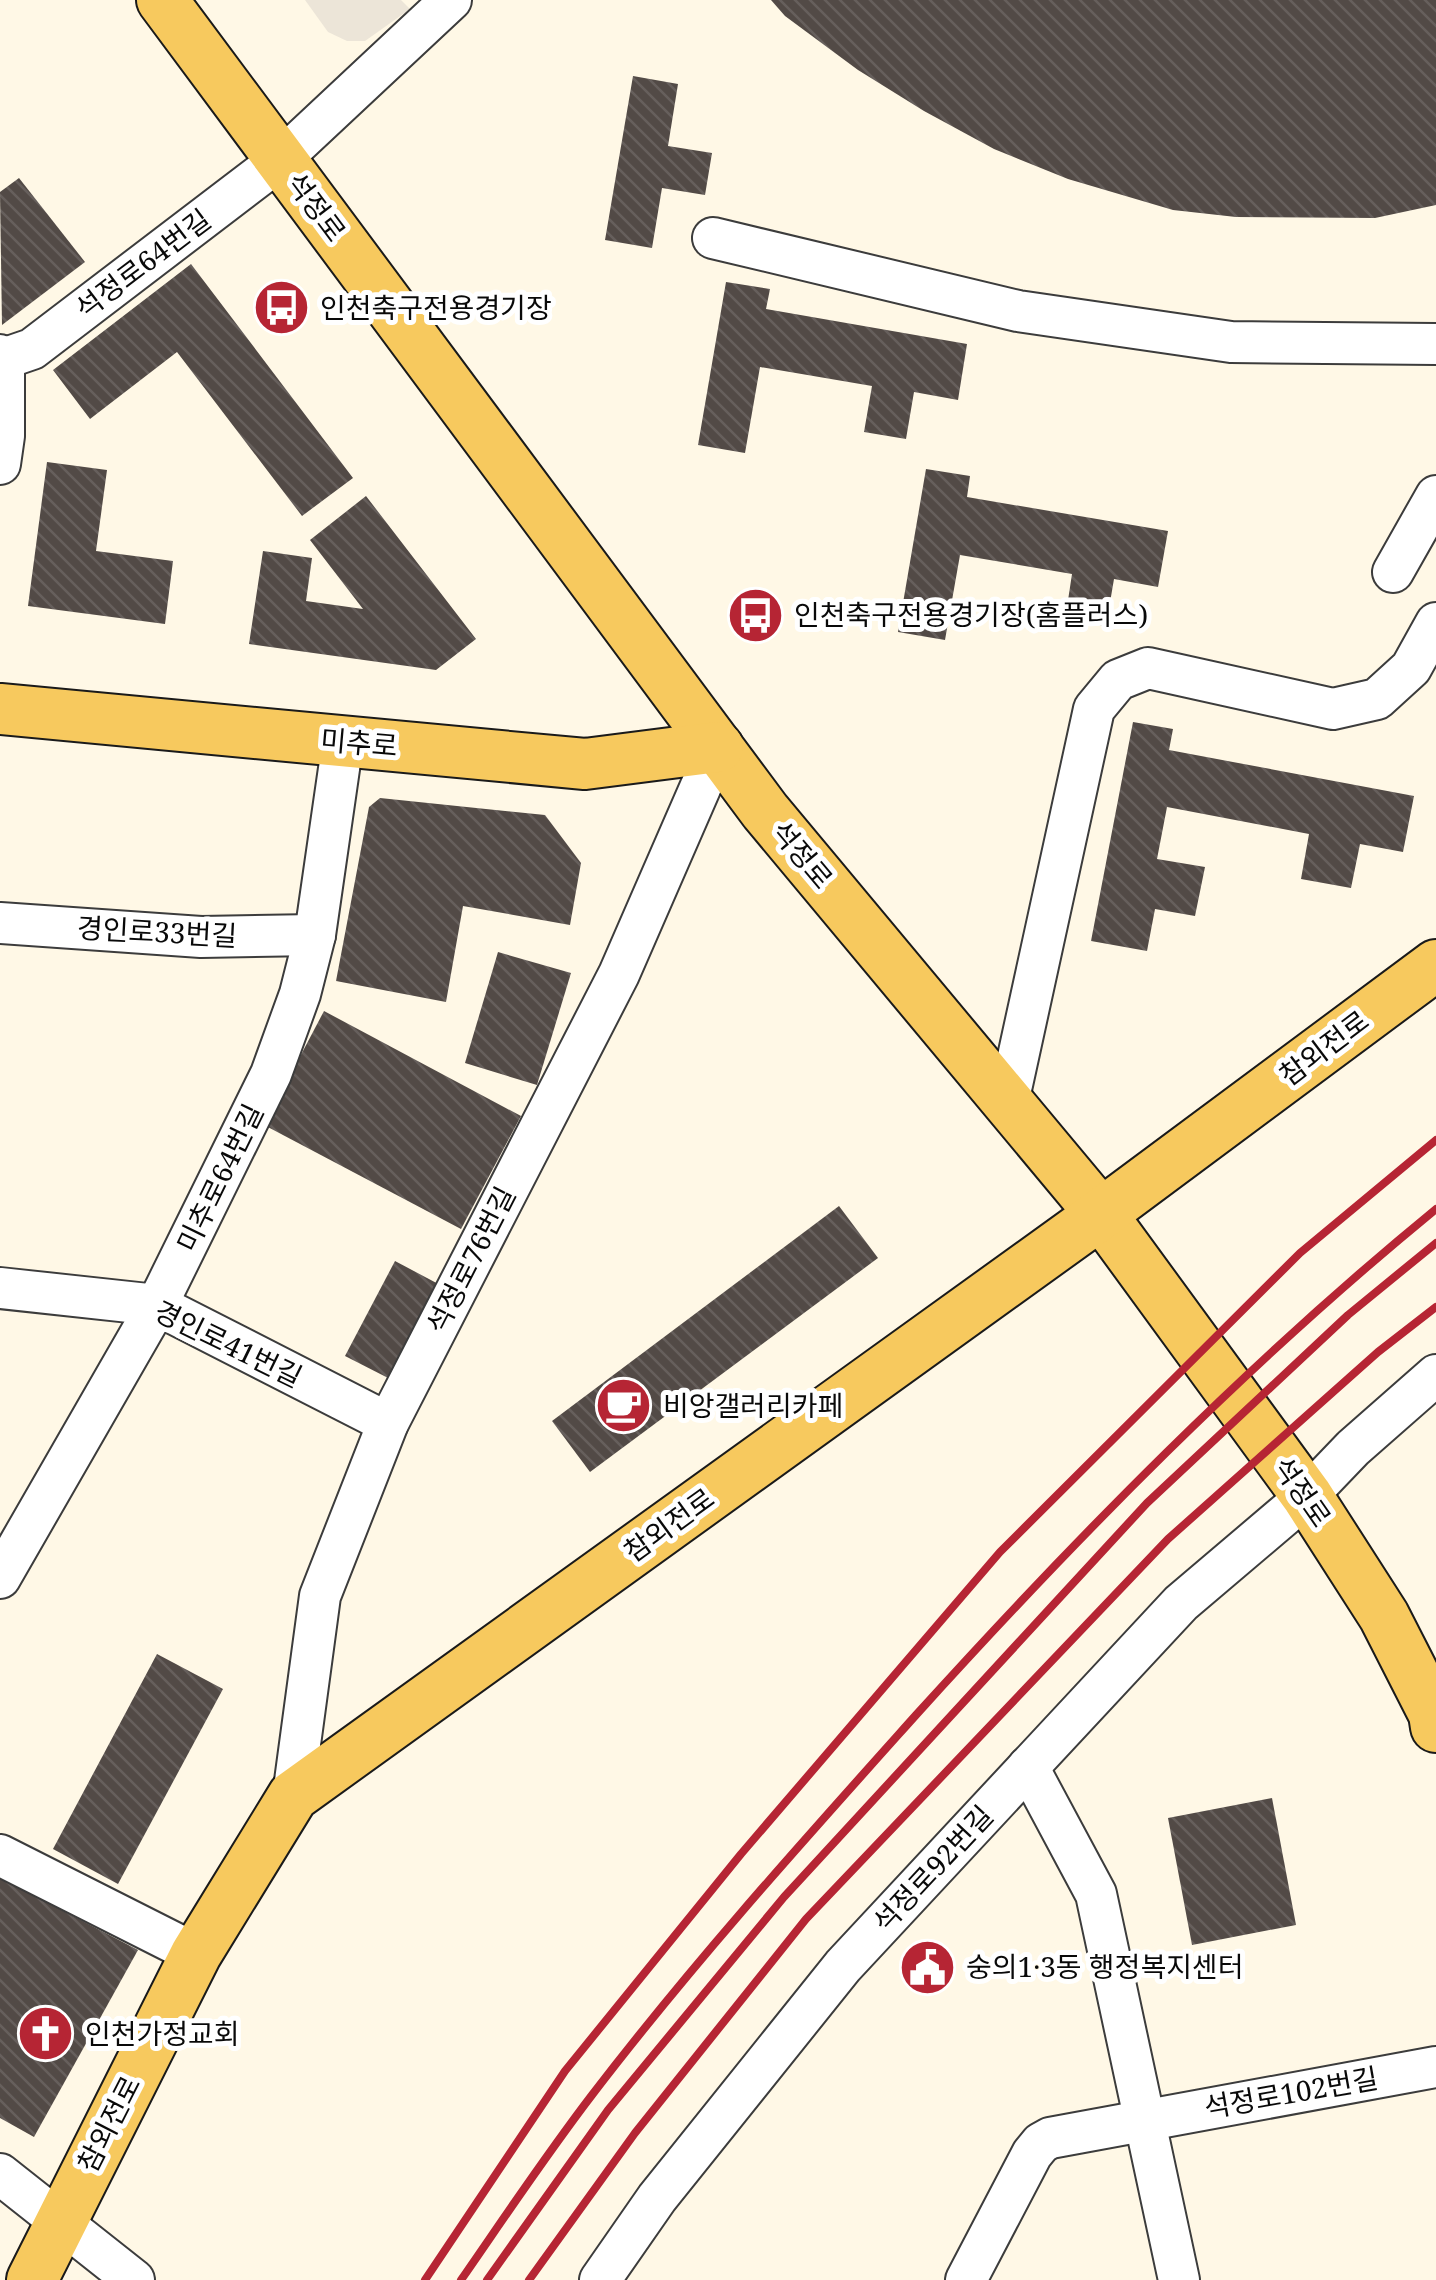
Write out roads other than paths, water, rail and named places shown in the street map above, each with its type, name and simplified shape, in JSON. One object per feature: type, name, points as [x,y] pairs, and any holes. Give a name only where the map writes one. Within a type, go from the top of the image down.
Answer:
[{"type":"main road","name":"석정로","points":[[162,0],[766,811],[1101,1214],[1307,1496],[1384,1616],[1435,1718]]},
{"type":"main road","name":"미추로","points":[[0,708],[585,764],[718,746]]},
{"type":"main road","name":"참외전로","points":[[32,2280],[196,1954],[294,1796],[1101,1214],[1436,964]]},
{"type":"street","name":"석정로64번길","points":[[1,359],[32,349],[280,159],[451,0]]},
{"type":"street","points":[[713,238],[1018,311],[1232,342],[1436,344]]},
{"type":"street","points":[[0,464],[4,436],[1,359]]},
{"type":"street","points":[[1393,572],[1436,496]]},
{"type":"street","points":[[1008,1102],[1094,709],[1118,680],[1148,668],[1334,709],[1377,699],[1411,668],[1436,623]]},
{"type":"street","name":"미추로64번길","points":[[0,1578],[158,1305],[271,1074],[300,994],[315,935],[343,741]]},
{"type":"street","name":"석정로76번길","points":[[294,1796],[320,1596],[388,1422],[619,974],[718,746]]},
{"type":"street","name":"경인로33번길","points":[[0,923],[201,937],[315,935]]},
{"type":"street","name":"경인로41번길","points":[[0,1288],[158,1305],[388,1422]]},
{"type":"street","name":"석정로92번길","points":[[600,2280],[656,2198],[843,1966],[1181,1603],[1307,1496],[1353,1448],[1436,1375]]},
{"type":"street","points":[[1028,1767],[1096,1894],[1180,2280]]},
{"type":"street","points":[[0,1855],[196,1954]]},
{"type":"street","name":"석정로102번길","points":[[966,2280],[1041,2143],[1146,2119],[1436,2067]]},
{"type":"street","points":[[0,2174],[134,2280]]},
{"type":"railway","points":[[425,2280],[565,2071],[741,1854],[1000,1552],[1300,1253],[1436,1140]]},
{"type":"railway","points":[[461,2280],[558,2140],[630,2046],[750,1902],[916,1715],[1167,1452],[1298,1328],[1436,1209]]},
{"type":"railway","points":[[487,2280],[608,2110],[784,1897],[1147,1503],[1348,1315],[1436,1243]]},
{"type":"railway","points":[[529,2280],[635,2133],[806,1919],[1168,1539],[1378,1352],[1436,1307]]},
{"type":"place","name":"인천축구전용경기장","points":[[281,308]]},
{"type":"place","name":"인천축구전용경기장(홈플러스)","points":[[755,615]]},
{"type":"place","name":"비앙갤러리카페","points":[[624,1406]]},
{"type":"place","name":"숭의1·3동 행정복지센터","points":[[927,1967]]},
{"type":"place","name":"인천가정교회","points":[[46,2034]]}]
